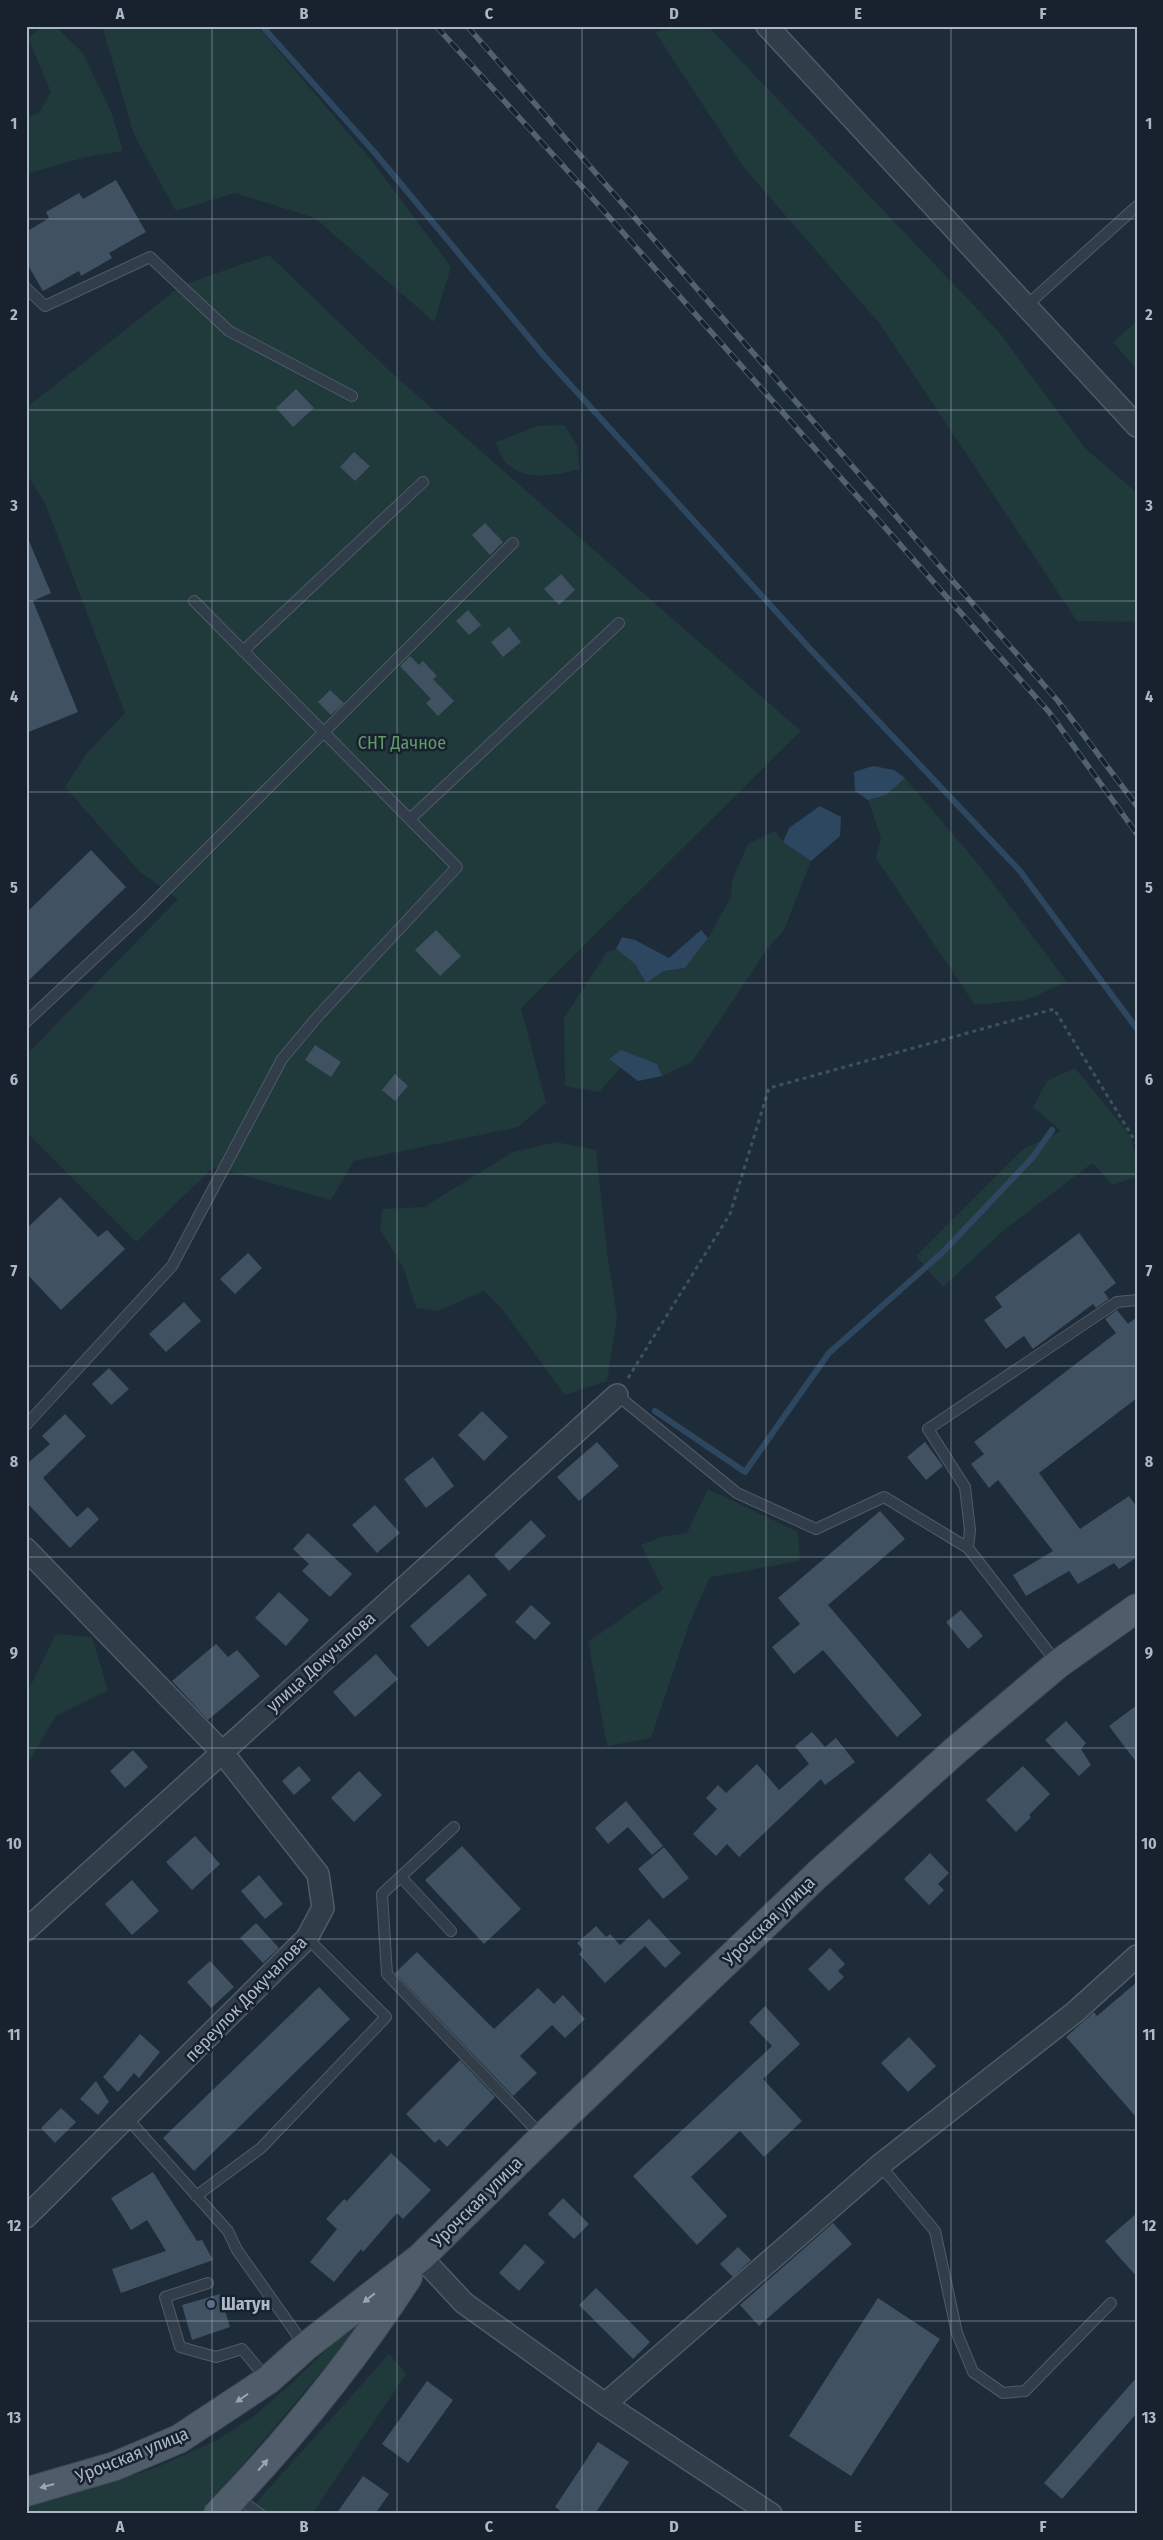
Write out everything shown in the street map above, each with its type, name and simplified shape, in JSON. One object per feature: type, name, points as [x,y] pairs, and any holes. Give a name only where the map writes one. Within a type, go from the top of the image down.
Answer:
[{"type":"main road","name":"Урочская улица","points":[[26,2492],[115,2466],[179,2439],[268,2380],[305,2347],[421,2257],[543,2137],[818,1874],[956,1750],[1058,1664],[1137,1608]]},
{"type":"main road","name":"Урочская улица","points":[[226,2505],[263,2466],[360,2347],[421,2257]]},
{"type":"street","points":[[767,26],[1137,426]]},
{"type":"street","name":"улица Докучалова","points":[[26,1930],[617,1395]]},
{"type":"street","name":"переулок Докучалова","points":[[26,1549],[222,1752],[318,1874],[323,1908],[307,1938],[26,2217]]},
{"type":"street","points":[[605,2404],[880,2165],[1074,2013],[1137,1956]]},
{"type":"street","points":[[421,2257],[464,2303],[605,2404],[771,2514]]},
{"type":"lane","points":[[1026,306],[1137,206]]},
{"type":"lane","points":[[26,288],[45,306],[150,257],[229,331],[352,396]]},
{"type":"lane","points":[[243,651],[423,482]]},
{"type":"lane","points":[[26,1022],[143,913],[513,543]]},
{"type":"lane","points":[[26,1425],[172,1266],[282,1059],[319,1015],[457,867],[194,601]]},
{"type":"lane","points":[[410,820],[619,623]]},
{"type":"lane","points":[[968,1548],[970,1530],[964,1487],[928,1429],[1117,1302],[1137,1300]]},
{"type":"lane","points":[[617,1395],[738,1493],[816,1530],[884,1497],[968,1548],[1058,1664]]},
{"type":"lane","points":[[454,1827],[382,1894],[386,1974],[543,2137]]},
{"type":"lane","points":[[401,1877],[451,1931]]},
{"type":"lane","points":[[196,2196],[261,2148],[386,2017],[307,1938]]},
{"type":"lane","points":[[127,2118],[228,2231],[237,2250],[305,2347]]},
{"type":"lane","points":[[880,2165],[935,2231],[957,2332],[973,2372],[1002,2393],[1025,2391],[1110,2303]]},
{"type":"lane","points":[[208,2284],[165,2297],[180,2347],[216,2357],[242,2349],[268,2380]]},
{"type":"lane","points":[[226,2505],[260,2514]]},
{"type":"path","points":[[617,1395],[730,1214],[769,1088],[1054,1009],[1137,1144]]},
{"type":"green space","points":[[43,26],[55,26],[82,52],[111,111],[123,151],[86,157],[26,174],[26,118],[39,113],[51,92],[28,38]]},
{"type":"green space","points":[[102,26],[259,28],[372,161],[451,267],[434,322],[315,218],[235,193],[176,211],[134,135]]},
{"type":"green space","points":[[687,26],[708,26],[999,332],[1085,448],[1137,493],[1137,622],[1077,621],[880,324],[745,169],[655,32]]},
{"type":"green space","name":"СНТ Дачное","points":[[269,255],[394,375],[801,731],[521,1008],[546,1103],[518,1127],[354,1161],[331,1200],[214,1167],[136,1242],[26,1132],[26,1055],[178,899],[140,872],[65,787],[86,754],[125,713],[45,503],[26,473],[26,408],[182,285]]},
{"type":"green space","points":[[1137,321],[1137,370],[1113,342]]},
{"type":"green space","points":[[564,425],[577,445],[580,469],[555,474],[530,475],[509,465],[501,456],[496,442],[538,426]]},
{"type":"green space","points":[[905,778],[979,865],[1067,982],[1026,1000],[975,1005],[876,858],[881,838],[868,800],[886,795]]},
{"type":"green space","points":[[775,831],[783,842],[811,861],[784,930],[765,952],[692,1062],[662,1076],[657,1064],[609,1059],[621,1067],[599,1092],[565,1086],[564,1018],[607,952],[616,949],[635,964],[646,982],[664,971],[685,968],[708,938],[731,897],[732,880],[748,844]]},
{"type":"green space","points":[[1075,1068],[1131,1137],[1137,1162],[1137,1177],[1112,1185],[1094,1164],[1091,1164],[1005,1229],[943,1287],[916,1256],[1022,1150],[1061,1131],[1033,1107],[1047,1081]]},
{"type":"green space","points":[[556,1142],[596,1150],[607,1252],[617,1317],[607,1381],[565,1395],[502,1309],[484,1291],[438,1311],[416,1308],[404,1269],[380,1229],[382,1209],[424,1207],[513,1152]]},
{"type":"green space","points":[[708,1489],[798,1532],[800,1561],[710,1577],[690,1622],[651,1738],[607,1746],[588,1642],[663,1589],[641,1545],[661,1537],[687,1533]]},
{"type":"green space","points":[[56,1634],[92,1637],[108,1690],[56,1716],[26,1766],[26,1695]]},
{"type":"green space","points":[[386,2295],[201,2514],[26,2514],[26,2506],[152,2469],[217,2440],[254,2416]]},
{"type":"green space","points":[[389,2354],[406,2374],[312,2514],[246,2514]]},
{"type":"water","points":[[873,766],[894,770],[905,778],[886,795],[868,800],[855,791],[854,772]]},
{"type":"water","points":[[820,806],[841,817],[840,836],[811,861],[783,842],[789,828]]},
{"type":"water","points":[[701,930],[708,938],[685,968],[664,971],[646,983],[635,964],[616,949],[622,937],[635,940],[669,958]]},
{"type":"water","points":[[621,1050],[657,1064],[662,1076],[638,1081],[609,1059]]},
{"type":"building","points":[[116,180],[146,232],[109,253],[112,258],[81,276],[79,271],[43,291],[26,262],[26,232],[49,218],[46,212],[79,193],[83,199]]},
{"type":"building","points":[[296,389],[314,408],[293,427],[276,408]]},
{"type":"building","points":[[354,452],[370,466],[355,481],[340,467]]},
{"type":"building","points":[[485,523],[503,542],[490,555],[472,535]]},
{"type":"building","points":[[26,534],[51,593],[33,601],[78,712],[26,733]]},
{"type":"building","points":[[561,574],[575,590],[559,605],[544,589]]},
{"type":"building","points":[[468,610],[481,625],[469,635],[456,621]]},
{"type":"building","points":[[509,627],[521,642],[503,657],[491,642]]},
{"type":"building","points":[[410,656],[419,665],[423,661],[437,676],[433,679],[454,701],[438,716],[426,703],[431,699],[400,666]]},
{"type":"building","points":[[330,690],[344,703],[331,715],[318,702]]},
{"type":"building","points":[[91,850],[126,887],[26,983],[26,913]]},
{"type":"building","points":[[436,930],[461,956],[440,976],[415,950]]},
{"type":"building","points":[[315,1045],[341,1062],[331,1077],[305,1060]]},
{"type":"building","points":[[395,1074],[408,1086],[395,1101],[382,1090]]},
{"type":"building","points":[[60,1197],[98,1237],[107,1230],[125,1249],[61,1310],[26,1273],[26,1229]]},
{"type":"building","points":[[1079,1233],[1116,1283],[1104,1292],[1109,1299],[1096,1308],[1093,1304],[1033,1349],[1024,1336],[1006,1349],[984,1320],[1002,1307],[995,1297]]},
{"type":"building","points":[[248,1253],[262,1268],[235,1294],[220,1279]]},
{"type":"building","points":[[184,1302],[201,1321],[166,1352],[149,1334]]},
{"type":"building","points":[[1117,1310],[1128,1324],[1137,1317],[1137,1398],[1039,1473],[1080,1529],[1129,1496],[1137,1507],[1137,1557],[1119,1569],[1114,1563],[1078,1584],[1069,1571],[1026,1596],[1013,1575],[1053,1551],[998,1480],[989,1488],[971,1464],[984,1454],[974,1442],[1116,1333],[1105,1319]]},
{"type":"building","points":[[109,1368],[129,1389],[111,1405],[92,1384]]},
{"type":"building","points":[[482,1411],[508,1437],[484,1461],[458,1435]]},
{"type":"building","points":[[65,1414],[86,1436],[43,1478],[77,1517],[88,1507],[99,1519],[70,1548],[26,1502],[26,1459],[29,1462],[50,1444],[42,1436]]},
{"type":"building","points":[[597,1442],[619,1466],[579,1501],[557,1477]]},
{"type":"building","points":[[925,1442],[943,1466],[926,1480],[907,1457]]},
{"type":"building","points":[[433,1457],[454,1486],[426,1508],[404,1479]]},
{"type":"building","points":[[375,1505],[400,1533],[377,1553],[352,1525]]},
{"type":"building","points":[[880,1511],[905,1539],[828,1605],[922,1715],[897,1737],[823,1650],[794,1674],[772,1647],[800,1624],[778,1598]]},
{"type":"building","points":[[531,1520],[546,1536],[509,1571],[494,1555]]},
{"type":"building","points":[[308,1533],[352,1574],[330,1597],[302,1571],[309,1564],[293,1549]]},
{"type":"building","points":[[469,1574],[487,1595],[428,1647],[410,1626]]},
{"type":"building","points":[[279,1592],[309,1620],[286,1646],[255,1618]]},
{"type":"building","points":[[531,1605],[551,1623],[535,1640],[515,1622]]},
{"type":"building","points":[[961,1610],[983,1636],[968,1649],[946,1622]]},
{"type":"building","points":[[216,1644],[228,1657],[237,1650],[260,1676],[208,1720],[172,1681]]},
{"type":"building","points":[[376,1654],[398,1679],[355,1717],[333,1692]]},
{"type":"building","points":[[1137,1705],[1137,1763],[1109,1726]]},
{"type":"building","points":[[1066,1721],[1086,1743],[1081,1749],[1091,1765],[1079,1776],[1045,1740]]},
{"type":"building","points":[[812,1732],[825,1747],[836,1738],[855,1762],[825,1785],[821,1779],[739,1857],[727,1844],[716,1856],[693,1834],[717,1809],[706,1798],[718,1785],[726,1793],[757,1764],[779,1790],[809,1764],[795,1746]]},
{"type":"building","points":[[133,1750],[148,1767],[125,1788],[110,1771]]},
{"type":"building","points":[[299,1766],[311,1780],[294,1795],[282,1781]]},
{"type":"building","points":[[1023,1766],[1050,1794],[1029,1815],[1031,1817],[1016,1832],[986,1800]]},
{"type":"building","points":[[359,1771],[382,1795],[354,1822],[331,1798]]},
{"type":"building","points":[[626,1801],[663,1846],[652,1855],[628,1827],[608,1844],[595,1828]]},
{"type":"building","points":[[195,1836],[220,1864],[192,1890],[166,1862]]},
{"type":"building","points":[[462,1846],[521,1909],[484,1944],[425,1880]]},
{"type":"building","points":[[664,1847],[689,1878],[663,1899],[638,1869]]},
{"type":"building","points":[[930,1853],[949,1873],[938,1884],[944,1890],[929,1905],[904,1879]]},
{"type":"building","points":[[259,1875],[283,1904],[265,1919],[241,1891]]},
{"type":"building","points":[[132,1880],[159,1911],[132,1935],[105,1904]]},
{"type":"building","points":[[649,1919],[681,1953],[665,1968],[645,1946],[605,1983],[579,1954],[583,1950],[577,1943],[596,1926],[606,1937],[610,1934],[620,1945]]},
{"type":"building","points":[[256,1923],[279,1948],[263,1963],[240,1938]]},
{"type":"building","points":[[830,1948],[845,1964],[838,1971],[844,1977],[829,1991],[808,1969]]},
{"type":"building","points":[[417,1952],[494,2029],[538,1988],[554,2004],[563,1995],[585,2019],[565,2038],[552,2025],[520,2056],[537,2073],[513,2096],[395,1973]]},
{"type":"building","points":[[210,1961],[234,1987],[211,2008],[187,1982]]},
{"type":"building","points":[[1137,1982],[1137,2118],[1066,2037],[1094,2012],[1097,2016]]},
{"type":"building","points":[[319,1987],[350,2019],[194,2171],[163,2138]]},
{"type":"building","points":[[765,2006],[800,2044],[763,2079],[802,2121],[764,2157],[740,2131],[691,2177],[727,2216],[697,2245],[633,2176],[772,2046],[749,2022]]},
{"type":"building","points":[[140,2034],[160,2052],[139,2078],[134,2073],[118,2092],[103,2077]]},
{"type":"building","points":[[909,2037],[936,2066],[908,2092],[881,2063]]},
{"type":"building","points":[[460,2060],[495,2097],[447,2147],[439,2139],[435,2143],[406,2114]]},
{"type":"building","points":[[96,2081],[109,2102],[98,2115],[80,2099]]},
{"type":"building","points":[[61,2108],[76,2122],[55,2143],[41,2128]]},
{"type":"building","points":[[391,2153],[431,2190],[403,2219],[397,2213],[363,2252],[361,2249],[334,2282],[310,2262],[337,2229],[326,2219],[344,2199],[347,2201]]},
{"type":"building","points":[[153,2172],[197,2241],[202,2240],[213,2260],[121,2293],[112,2269],[166,2251],[147,2220],[131,2230],[111,2198]]},
{"type":"building","points":[[563,2198],[589,2224],[574,2239],[548,2214]]},
{"type":"building","points":[[1137,2213],[1137,2277],[1105,2241]]},
{"type":"building","points":[[833,2223],[852,2244],[759,2326],[740,2305]]},
{"type":"building","points":[[525,2244],[545,2262],[519,2291],[499,2273]]},
{"type":"building","points":[[738,2247],[751,2260],[733,2277],[720,2264]]},
{"type":"building","points":[[596,2288],[650,2342],[633,2359],[579,2305]]},
{"type":"building","points":[[220,2294],[230,2327],[192,2340],[182,2305]]},
{"type":"building","points":[[878,2298],[940,2339],[851,2476],[789,2436]]},
{"type":"building","points":[[1137,2377],[1137,2413],[1062,2499],[1044,2483]]},
{"type":"building","points":[[427,2381],[453,2400],[408,2463],[382,2444]]},
{"type":"building","points":[[598,2442],[629,2462],[595,2514],[565,2514],[555,2507]]},
{"type":"building","points":[[363,2476],[389,2494],[375,2514],[336,2514]]},
{"type":"waterway","points":[[262,26],[376,154],[545,357],[812,651],[1020,871],[1137,1029]]},
{"type":"waterway","points":[[655,1411],[745,1472],[829,1353],[943,1252],[1033,1157],[1052,1130]]},
{"type":"railway","points":[[436,26],[586,191],[1049,712],[1137,834]]},
{"type":"railway","points":[[467,26],[1058,701],[1137,806]]},
{"type":"place","name":"Шатун","points":[[211,2304]]}]
